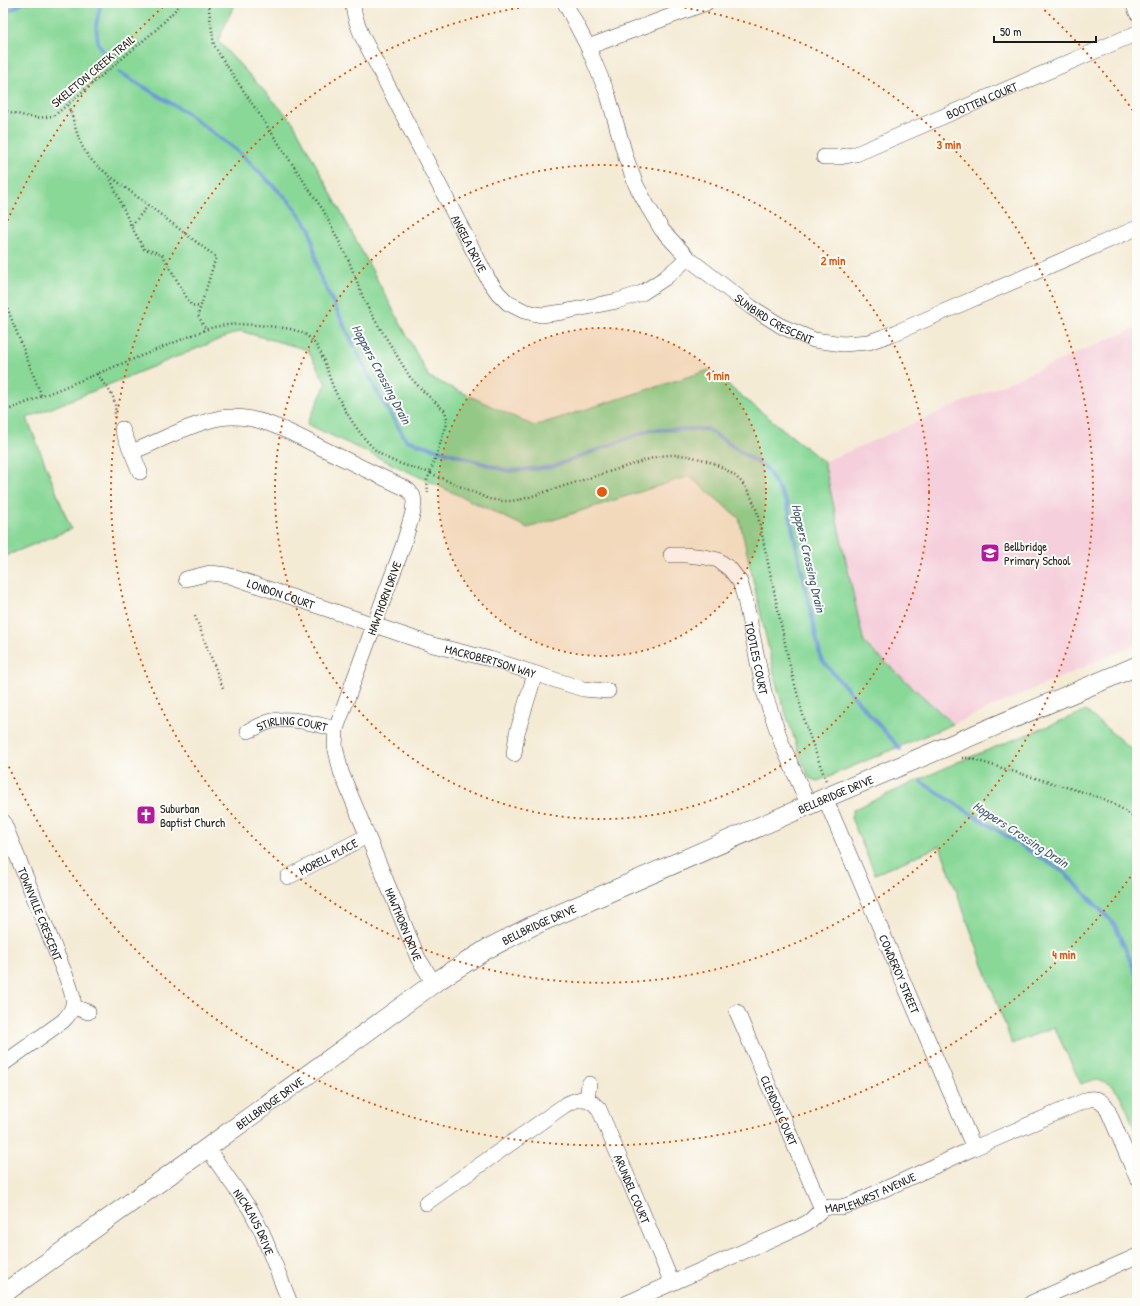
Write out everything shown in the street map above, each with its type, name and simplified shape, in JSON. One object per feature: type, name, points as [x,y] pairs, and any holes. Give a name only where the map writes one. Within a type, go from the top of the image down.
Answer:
[{"type":"street","name":"ANGELA DRIVE","points":[[353,3],[356,22],[369,50],[488,279],[498,293],[508,303],[524,311],[541,315],[617,301],[642,293],[666,278],[688,258]]},
{"type":"street","name":"SUNBIRD CRESCENT","points":[[565,3],[588,47],[608,95],[626,158],[636,185],[662,230],[688,258],[751,307],[783,327],[814,340],[843,344],[869,342],[897,332],[1137,228]]},
{"type":"street","points":[[588,47],[706,3]]},
{"type":"street","points":[[1133,3],[1137,13]]},
{"type":"street","name":"BOOTTEN COURT","points":[[824,157],[840,157],[856,154],[1137,33]]},
{"type":"street","name":"HAWTHORN DRIVE","points":[[132,452],[202,422],[221,418],[238,417],[255,419],[278,427],[409,491],[413,496],[414,512],[336,730],[335,746],[341,772],[367,836],[418,958],[434,983]]},
{"type":"street","points":[[118,423],[140,472]]},
{"type":"street","name":"TOOTLES COURT","points":[[671,555],[705,557],[718,560],[730,569],[740,582],[745,599],[764,692],[782,744],[817,802]]},
{"type":"street","name":"LONDON COURT","points":[[186,579],[210,573],[227,575],[374,625]]},
{"type":"street","name":"MACROBERTSON WAY","points":[[374,625],[433,645],[490,659],[583,689],[608,690]]},
{"type":"street","name":"BELLBRIDGE DRIVE","points":[[3,1294],[434,983],[487,949],[532,926],[817,802],[1137,666]]},
{"type":"street","points":[[514,754],[517,733],[535,674]]},
{"type":"street","name":"STIRLING COURT","points":[[248,731],[270,722],[285,720],[303,720],[336,730]]},
{"type":"street","name":"COWDEROY STREET","points":[[817,802],[974,1148]]},
{"type":"street","name":"TOWNVILLE CRESCENT","points":[[3,821],[67,979],[74,998],[74,1007]]},
{"type":"street","name":"MORELL PLACE","points":[[288,877],[367,836]]},
{"type":"street","points":[[3,1064],[63,1021],[74,1007],[88,1012]]},
{"type":"street","name":"CLENDON COURT","points":[[737,1012],[822,1209]]},
{"type":"street","points":[[426,1203],[565,1105],[576,1100],[587,1099],[589,1084]]},
{"type":"street","name":"ARUNDEL COURT","points":[[587,1099],[599,1109],[672,1283]]},
{"type":"street","name":"MAPLEHURST AVENUE","points":[[627,1303],[799,1227],[810,1220],[822,1209],[852,1204],[974,1148],[1089,1099],[1101,1100],[1106,1106],[1137,1178]]},
{"type":"street","name":"NICKLAUS DRIVE","points":[[207,1148],[250,1209],[262,1232],[290,1303]]},
{"type":"street","points":[[1031,1303],[1137,1256]]},
{"type":"path","name":"SKELETON CREEK TRAIL","points":[[3,110],[35,119],[56,115],[157,29],[182,3]]},
{"type":"path","points":[[208,3],[214,45],[323,210],[349,261],[364,300],[410,377],[445,411],[447,424],[427,480],[428,494]]},
{"type":"path","points":[[68,105],[76,129],[89,158],[108,175],[216,257],[198,315],[206,330]]},
{"type":"path","points":[[108,175],[131,226],[144,249],[162,254],[191,305],[200,308]]},
{"type":"path","points":[[131,226],[148,206]]},
{"type":"path","points":[[3,297],[42,397]]},
{"type":"path","points":[[3,412],[206,330],[228,325],[253,325],[297,330],[312,340],[319,348],[335,391],[360,431],[371,445],[390,460],[430,473],[489,499],[511,501],[523,498],[666,454],[694,457],[710,463],[731,474],[743,484],[752,498],[757,511],[778,612],[805,723],[826,783],[832,781]]},
{"type":"path","points":[[97,374],[114,397],[118,423]]},
{"type":"path","points":[[195,616],[224,688]]},
{"type":"path","points":[[958,758],[968,758],[1086,793],[1106,800],[1124,810],[1137,820]]},
{"type":"shaded area","name":"Bellbridge Primary School","points":[[1137,327],[1137,644],[953,724],[864,643],[824,462]]},
{"type":"green space","points":[[3,3],[235,3],[218,41],[293,122],[429,377],[534,426],[709,370],[824,462],[864,643],[953,724],[818,781],[809,778],[778,690],[739,518],[689,476],[528,528],[307,424],[326,384],[308,350],[240,331],[27,418],[71,529],[3,557]]},
{"type":"green space","points":[[1086,711],[1137,754],[1137,1135],[1119,1094],[1112,1087],[1104,1082],[1094,1081],[1081,1084],[1054,1027],[1012,1044],[940,846],[875,874],[851,818],[853,810],[958,762]]},
{"type":"waterway","points":[[3,13],[23,3]]},
{"type":"waterway","name":"Hoppers Crossing Drain","points":[[101,3],[96,25],[98,43],[109,61]]},
{"type":"waterway","name":"Hoppers Crossing Drain","points":[[119,72],[187,113],[241,154],[290,202],[310,229],[319,274],[376,390],[406,440],[508,471],[552,467],[650,430],[707,429],[767,469],[787,503],[821,659],[900,749]]},
{"type":"waterway","name":"Hoppers Crossing Drain","points":[[921,782],[1065,873],[1115,925],[1137,976]]},
{"type":"place","name":"Bellbridge Primary School","points":[[990,553]]},
{"type":"place","name":"Suburban Baptist Church","points":[[146,815]]}]
